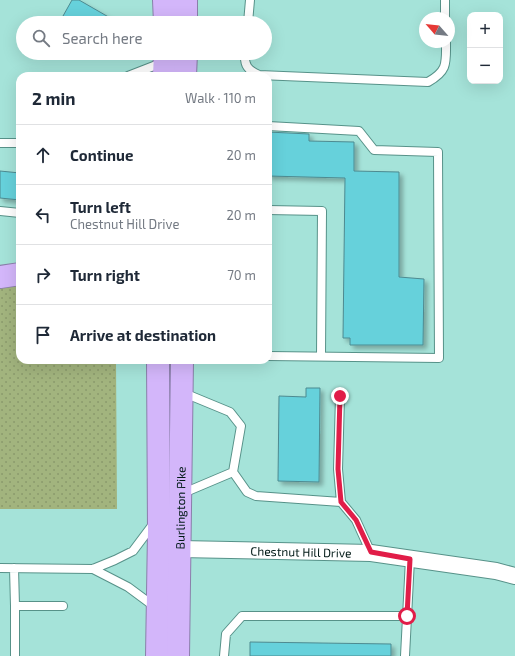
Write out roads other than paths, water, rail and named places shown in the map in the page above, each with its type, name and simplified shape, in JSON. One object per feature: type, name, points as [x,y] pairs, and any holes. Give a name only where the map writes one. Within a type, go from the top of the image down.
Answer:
[{"type":"highway","points":[[164,0],[165,16]]},
{"type":"highway","points":[[186,0],[186,16]]},
{"type":"highway","points":[[186,60],[186,72]]},
{"type":"highway","points":[[0,277],[16,275]]},
{"type":"highway","points":[[0,277],[16,279]]},
{"type":"highway","name":"Burlington Pike","points":[[157,656],[159,516],[158,364]]},
{"type":"highway","name":"Burlington Pike","points":[[178,656],[182,364]]},
{"type":"street","name":"Chestnut Hill Drive","points":[[180,549],[371,552],[496,571],[515,576]]},
{"type":"lane","points":[[249,16],[250,0]]},
{"type":"lane","points":[[445,0],[445,12]]},
{"type":"lane","points":[[272,76],[428,82],[440,75],[446,61],[446,48]]},
{"type":"lane","points":[[244,60],[249,70],[253,72]]},
{"type":"lane","points":[[140,72],[164,64]]},
{"type":"lane","points":[[272,126],[359,131],[374,150],[438,152],[439,358],[272,356]]},
{"type":"lane","points":[[0,143],[16,143]]},
{"type":"lane","points":[[272,210],[322,210],[321,356]]},
{"type":"lane","points":[[0,211],[16,212]]},
{"type":"lane","points":[[182,393],[230,412],[241,426],[233,472],[247,492],[256,496],[341,502]]},
{"type":"lane","points":[[340,396],[338,469],[341,502],[356,520],[371,552]]},
{"type":"lane","points":[[180,495],[233,472]]},
{"type":"lane","points":[[0,568],[93,569],[133,550],[159,516]]},
{"type":"lane","points":[[405,656],[410,559]]},
{"type":"lane","points":[[14,568],[15,656]]},
{"type":"lane","points":[[93,569],[128,587],[158,609]]},
{"type":"lane","points":[[15,606],[63,606]]},
{"type":"lane","points":[[224,656],[226,634],[242,616],[407,616]]}]
